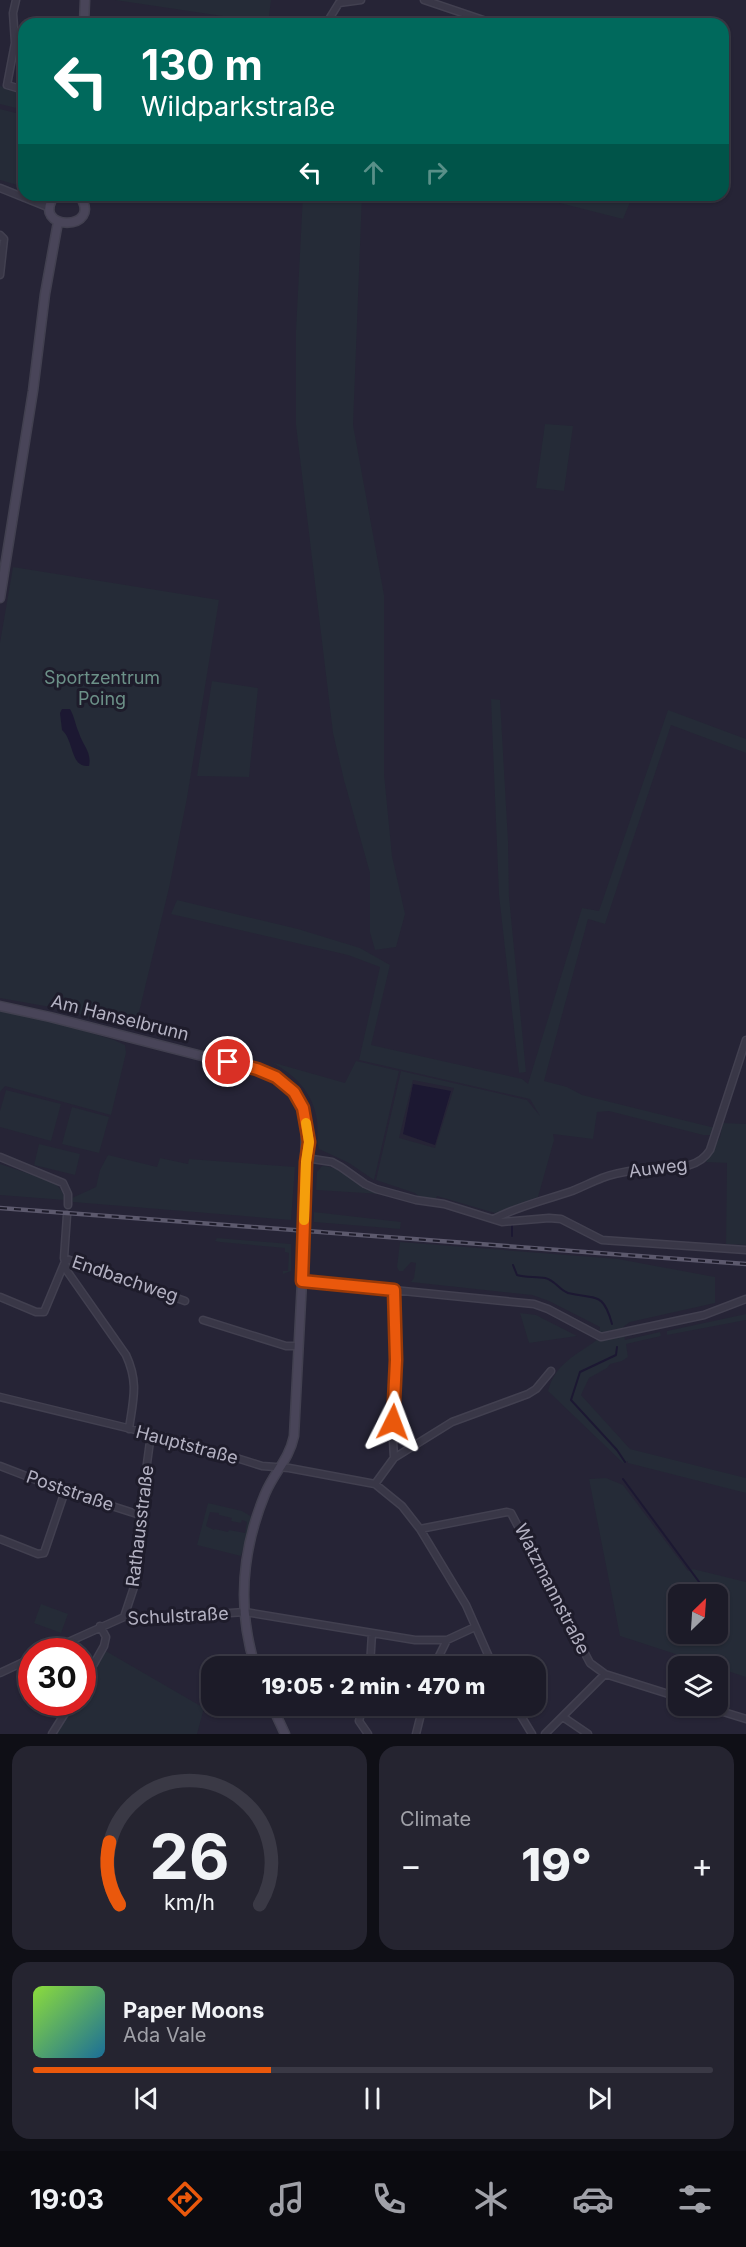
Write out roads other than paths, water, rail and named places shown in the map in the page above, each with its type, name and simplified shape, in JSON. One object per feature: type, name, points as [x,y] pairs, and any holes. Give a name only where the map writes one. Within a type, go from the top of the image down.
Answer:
[{"type":"street","points":[[16,0],[13,13],[15,43],[7,85],[18,88]]},
{"type":"street","points":[[84,18],[85,0]]},
{"type":"street","points":[[329,18],[337,2],[361,0]]},
{"type":"street","points":[[424,0],[477,18]]},
{"type":"street","points":[[0,188],[18,194]]},
{"type":"street","points":[[34,201],[50,208]]},
{"type":"street","points":[[52,201],[50,208],[58,222],[71,224]]},
{"type":"street","points":[[54,247],[71,224],[83,213],[83,201]]},
{"type":"street","points":[[0,598],[33,391],[45,294],[58,222]]},
{"type":"street","points":[[0,235],[4,239],[0,275]]},
{"type":"street","name":"Am Hanselbrunn","points":[[0,1006],[268,1073],[294,1092],[303,1108],[309,1142],[306,1158],[297,1406],[294,1436],[288,1457],[266,1492],[246,1558],[245,1612],[253,1656]]},
{"type":"street","name":"Auweg","points":[[493,1220],[511,1210],[575,1190],[604,1176],[699,1163],[705,1158],[713,1144],[746,1040]]},
{"type":"street","points":[[0,1157],[63,1183],[68,1194],[68,1205]]},
{"type":"street","points":[[306,1158],[332,1162],[376,1190],[444,1204],[502,1222],[561,1219],[602,1240],[746,1250]]},
{"type":"street","name":"Endbachweg","points":[[67,1215],[64,1261],[67,1271],[126,1355],[132,1368],[135,1381],[129,1429]]},
{"type":"street","points":[[0,1298],[36,1312],[44,1312],[64,1261]]},
{"type":"street","name":"Endbachweg","points":[[64,1261],[185,1301]]},
{"type":"street","points":[[302,1281],[534,1304],[601,1337],[704,1315],[746,1299]]},
{"type":"street","points":[[394,1290],[396,1360],[394,1458]]},
{"type":"street","points":[[203,1320],[286,1346],[299,1346]]},
{"type":"street","points":[[488,1656],[466,1605],[420,1529],[402,1506],[375,1484],[394,1458],[452,1422],[528,1394],[536,1389],[551,1371]]},
{"type":"street","name":"Hauptstraße","points":[[0,1397],[196,1445],[262,1466],[289,1468],[375,1484]]},
{"type":"street","name":"Rathausstraße","points":[[124,1617],[135,1582],[140,1515],[151,1434]]},
{"type":"street","name":"Poststraße","points":[[0,1466],[65,1491],[140,1515]]},
{"type":"street","points":[[0,1539],[38,1554],[44,1553],[65,1491]]},
{"type":"street","name":"Watzmannstraße","points":[[420,1529],[511,1513],[585,1656],[605,1674],[668,1694]]},
{"type":"street","name":"Schulstraße","points":[[75,1638],[124,1617],[171,1617],[245,1612],[415,1640],[447,1640]]},
{"type":"street","points":[[96,1660],[106,1637],[100,1626]]},
{"type":"street","points":[[439,1656],[447,1640],[475,1627]]},
{"type":"street","points":[[370,1656],[372,1634]]},
{"type":"street","points":[[0,1673],[18,1665]]},
{"type":"street","points":[[545,1734],[605,1674]]},
{"type":"street","points":[[728,1713],[746,1719]]},
{"type":"street","points":[[52,1734],[63,1716]]},
{"type":"street","points":[[277,1716],[285,1734]]},
{"type":"street","points":[[360,1716],[359,1721],[368,1734]]},
{"type":"street","points":[[416,1734],[420,1716]]},
{"type":"street","points":[[521,1716],[532,1734]]},
{"type":"street","points":[[564,1717],[588,1734]]},
{"type":"waterway","points":[[512,1225],[512,1236]]},
{"type":"waterway","points":[[513,1265],[517,1275],[545,1278],[568,1293],[597,1299],[605,1306],[612,1324]]},
{"type":"waterway","points":[[617,1347],[616,1355],[580,1372],[571,1400],[617,1450],[625,1462]]},
{"type":"waterway","points":[[623,1479],[701,1584]]},
{"type":"railway","points":[[0,1208],[746,1264]]},
{"type":"park label","name":"Sportzentrum Poing","points":[[102,688]]}]
